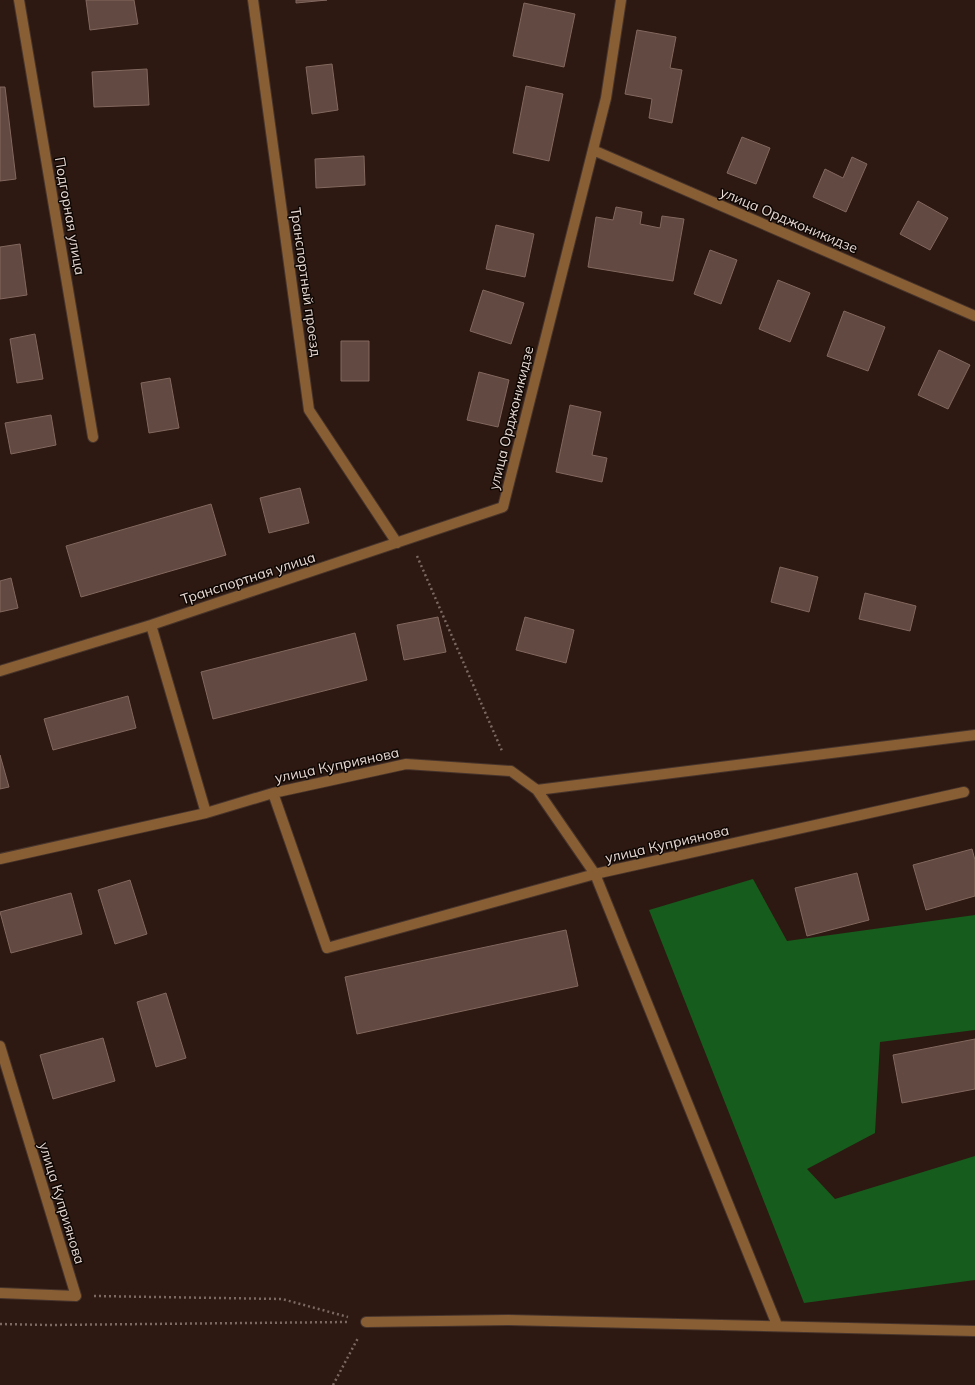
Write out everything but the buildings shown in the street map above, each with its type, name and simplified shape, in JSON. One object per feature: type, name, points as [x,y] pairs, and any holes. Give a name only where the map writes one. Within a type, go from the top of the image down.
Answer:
[{"type":"street","name":"Подгорная улица","points":[[19,0],[93,437]]},
{"type":"street","name":"Транспортный проезд","points":[[253,0],[309,410],[397,543]]},
{"type":"street","name":"улица Орджоникидзе","points":[[503,507],[606,98],[621,0]]},
{"type":"street","name":"улица Орджоникидзе","points":[[593,150],[975,316]]},
{"type":"street","name":"Транспортная улица","points":[[0,671],[151,625],[503,507]]},
{"type":"street","points":[[151,625],[206,813]]},
{"type":"street","points":[[537,790],[975,735]]},
{"type":"street","name":"улица Куприянова","points":[[0,859],[206,813],[273,793],[406,764],[511,771],[537,790],[595,874],[964,792]]},
{"type":"street","points":[[273,793],[327,948],[595,874],[777,1326]]},
{"type":"street","name":"улица Куприянова","points":[[0,1046],[76,1296]]},
{"type":"street","points":[[0,1293],[76,1296]]},
{"type":"street","points":[[366,1322],[508,1320],[975,1331]]},
{"type":"path","points":[[409,539],[511,771]]},
{"type":"path","points":[[76,1296],[282,1299],[366,1322]]},
{"type":"path","points":[[0,1324],[48,1325],[366,1322]]},
{"type":"path","points":[[333,1385],[366,1322]]},
{"type":"green space","points":[[753,879],[787,941],[975,915],[975,1030],[880,1042],[875,1133],[807,1169],[835,1199],[975,1156],[975,1280],[804,1303],[649,910]]}]
